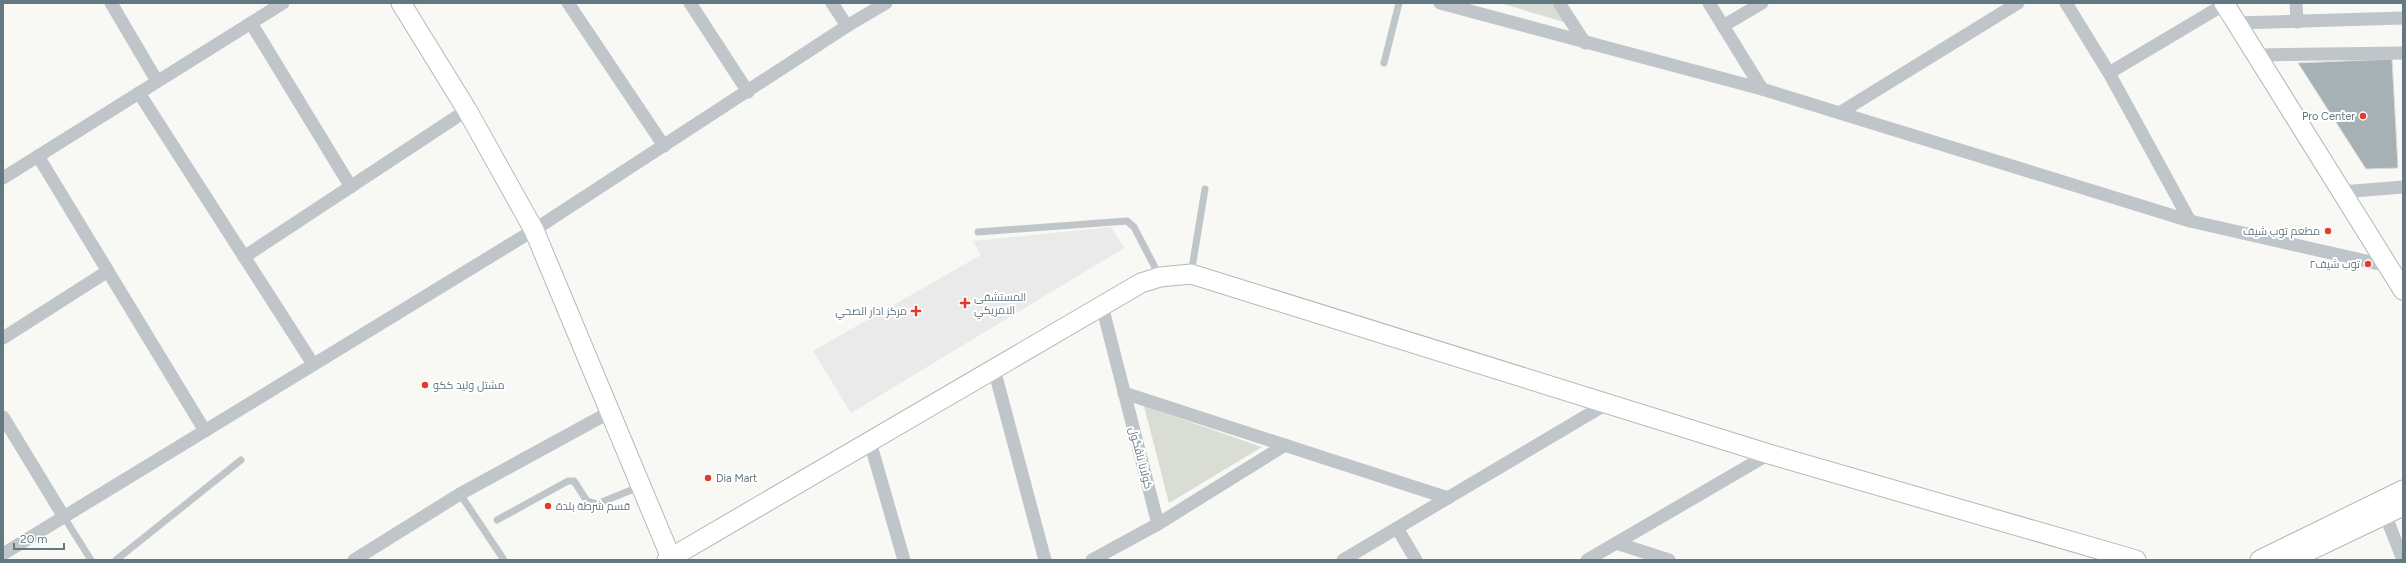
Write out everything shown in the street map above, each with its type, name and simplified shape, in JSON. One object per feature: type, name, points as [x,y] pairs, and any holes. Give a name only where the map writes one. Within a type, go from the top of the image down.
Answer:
[{"type":"street","points":[[111,3],[157,82]]},
{"type":"street","points":[[3,178],[283,3]]},
{"type":"street","points":[[401,3],[467,110],[534,230],[670,559],[1141,283],[1160,277],[1191,274],[1769,454],[2136,560]]},
{"type":"street","points":[[568,3],[664,146]]},
{"type":"street","points":[[690,3],[748,92]]},
{"type":"street","points":[[832,3],[847,26]]},
{"type":"street","points":[[3,554],[534,230],[748,92],[847,26],[886,3]]},
{"type":"street","points":[[1440,3],[1585,43],[1762,89],[1841,112],[2190,221],[2388,266]]},
{"type":"street","points":[[1559,3],[1585,43]]},
{"type":"street","points":[[1723,26],[1762,3]]},
{"type":"street","points":[[1841,112],[2018,3]]},
{"type":"street","points":[[2066,3],[2109,73],[2190,221]]},
{"type":"street","points":[[2109,73],[2225,3],[2403,290]]},
{"type":"street","points":[[2296,3],[2297,22]]},
{"type":"street","points":[[1711,4],[1762,89]]},
{"type":"street","points":[[2237,23],[2403,18]]},
{"type":"street","points":[[251,23],[350,187]]},
{"type":"street","points":[[2257,56],[2403,53]]},
{"type":"street","points":[[139,93],[313,364]]},
{"type":"street","points":[[244,257],[467,110]]},
{"type":"street","points":[[38,156],[205,430]]},
{"type":"street","points":[[2342,192],[2403,187]]},
{"type":"street","points":[[3,338],[108,271]]},
{"type":"street","name":"کولانا ناڤگول","points":[[1102,306],[1158,524]]},
{"type":"street","points":[[994,369],[1045,560]]},
{"type":"street","points":[[1124,393],[1448,498]]},
{"type":"street","points":[[1343,560],[1608,403]]},
{"type":"street","points":[[354,560],[460,494],[610,412]]},
{"type":"street","points":[[3,417],[64,517]]},
{"type":"street","points":[[870,442],[904,560]]},
{"type":"street","points":[[1092,560],[1158,524],[1285,445]]},
{"type":"street","points":[[1587,560],[1769,454]]},
{"type":"street","points":[[2260,560],[2403,490]]},
{"type":"street","points":[[2290,560],[2403,506]]},
{"type":"street","points":[[2385,514],[2403,560]]},
{"type":"street","points":[[1397,528],[1416,560]]},
{"type":"street","points":[[1616,543],[1669,560]]},
{"type":"lane","points":[[1384,63],[1399,3]]},
{"type":"lane","points":[[1191,274],[1205,189]]},
{"type":"lane","points":[[978,232],[1126,221],[1134,227],[1160,277]]},
{"type":"lane","points":[[116,560],[241,460]]},
{"type":"lane","points":[[497,520],[568,481],[574,481],[587,501],[597,504],[641,486]]},
{"type":"lane","points":[[460,494],[504,560]]},
{"type":"lane","points":[[64,517],[91,560]]},
{"type":"shaded area","points":[[1500,3],[1551,3],[1564,22]]},
{"type":"shaded area","name":"المستشفى الامريكي","points":[[1111,227],[1124,248],[851,413],[813,351],[981,255],[973,241]]},
{"type":"shaded area","points":[[1144,406],[1262,447],[1169,503]]},
{"type":"building","name":"Pro Center","points":[[2392,59],[2398,168],[2366,169],[2298,63]]},
{"type":"place","name":"Pro Center","points":[[2363,116]]},
{"type":"place","name":"مطعم توب شيف","points":[[2328,231]]},
{"type":"place","name":"توب شيف٢","points":[[2368,264]]},
{"type":"place","name":"المستشفى الامريكي","points":[[965,303]]},
{"type":"place","name":"مركز ادار الصحي","points":[[916,311]]},
{"type":"place","name":"مشتل وليد ككو","points":[[425,385]]},
{"type":"place","name":"Dia Mart","points":[[708,478]]},
{"type":"place","name":"قسم شرطة بلدة","points":[[548,506]]}]
